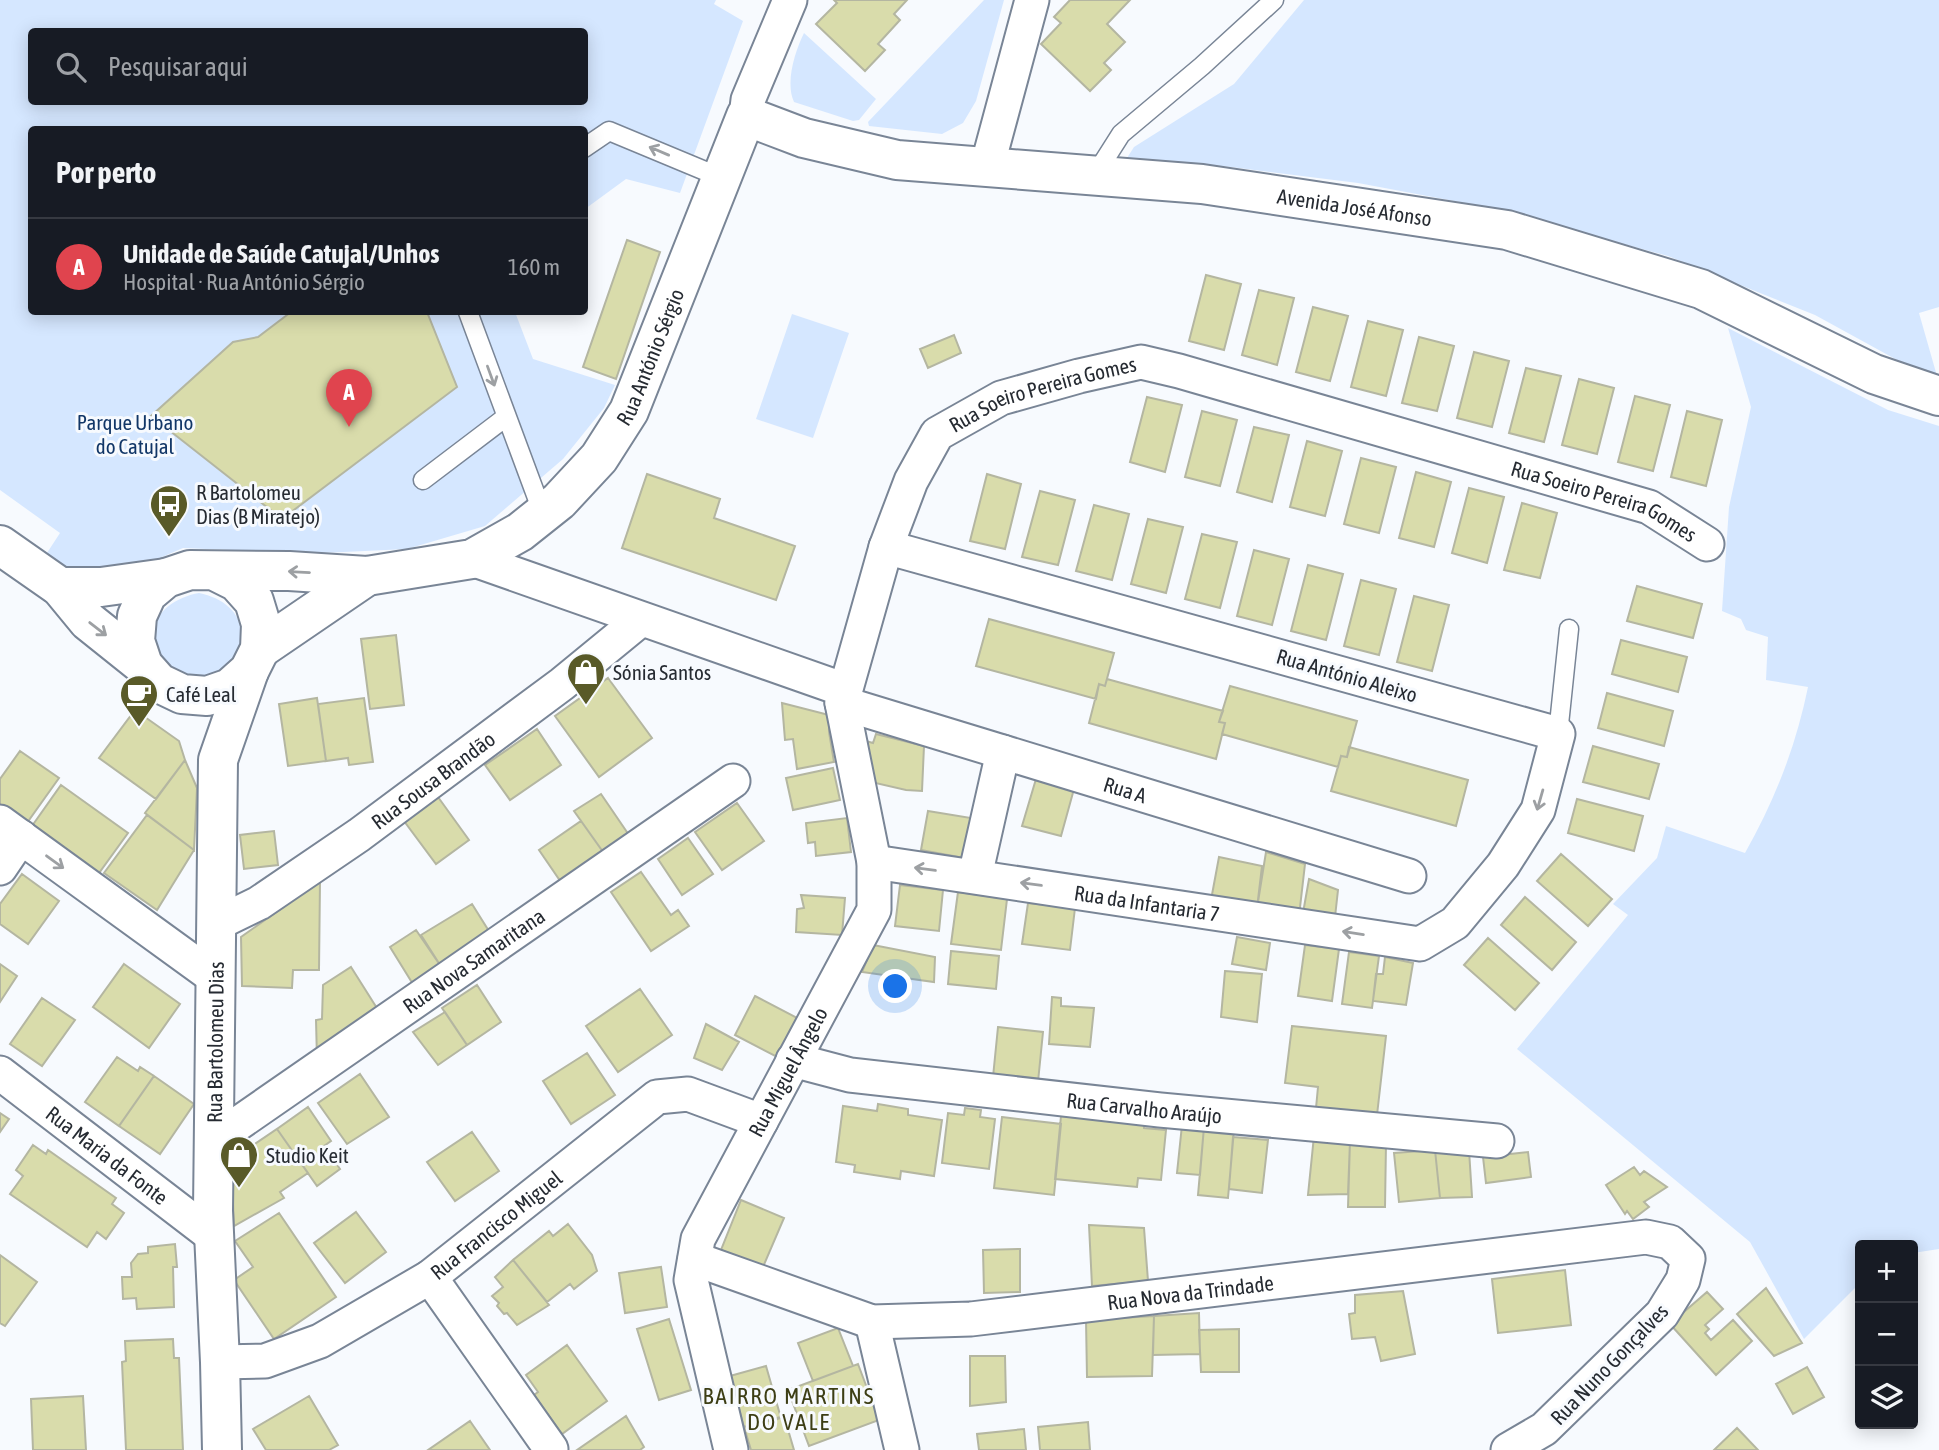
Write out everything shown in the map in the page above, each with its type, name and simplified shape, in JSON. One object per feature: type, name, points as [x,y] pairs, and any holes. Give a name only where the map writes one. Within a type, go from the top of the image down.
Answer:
[{"type":"street","name":"Rua António Sérgio","points":[[215,571],[289,571],[367,576],[472,559],[520,532],[559,501],[599,458],[629,411],[746,116],[748,100],[790,0]]},
{"type":"street","points":[[987,167],[1031,0]]},
{"type":"street","name":"Avenida José Afonso","points":[[746,116],[804,138],[897,160],[1202,184],[1507,230],[1701,289],[1874,374],[1939,396]]},
{"type":"street","name":"Rua Soeiro Pereira Gomes","points":[[844,697],[886,547],[911,481],[937,434],[1001,398],[1089,373],[1141,362],[1649,508],[1707,544]]},
{"type":"street","points":[[0,545],[60,587],[88,621],[143,664],[159,683],[182,694],[206,696],[230,688],[254,660],[261,624],[254,601],[237,582],[215,571],[190,570],[166,578],[101,587],[60,587]]},
{"type":"street","name":"Rua António Aleixo","points":[[886,547],[1558,734]]},
{"type":"street","points":[[472,559],[844,697]]},
{"type":"street","name":"Rua António Sérgio","points":[[254,660],[367,576]]},
{"type":"street","points":[[143,664],[135,641],[137,616],[148,594],[166,578]]},
{"type":"street","name":"Rua Sousa Brandão","points":[[216,924],[260,903],[359,835],[562,684],[640,620]]},
{"type":"street","name":"Rua Bartolomeu Dias","points":[[222,1450],[213,1141],[218,760],[254,660]]},
{"type":"street","name":"Rua Bartolomeu Dias","points":[[182,694],[218,760]]},
{"type":"street","name":"Rua A","points":[[844,697],[1003,752],[1409,876]]},
{"type":"street","name":"Rua Miguel Ângelo","points":[[731,1450],[691,1280],[698,1238],[874,910],[874,862],[844,697]]},
{"type":"street","name":"Rua da Infantaria 7","points":[[874,862],[1420,944],[1455,923],[1510,854],[1538,810],[1558,734]]},
{"type":"street","points":[[975,876],[1003,752]]},
{"type":"street","name":"Rua Nova Samaritana","points":[[213,1141],[733,781]]},
{"type":"street","points":[[0,868],[10,830],[215,978]]},
{"type":"street","name":"Rua Carvalho Araújo","points":[[793,1060],[849,1075],[1160,1110],[1497,1141]]},
{"type":"street","name":"Rua Maria da Fonte","points":[[0,1073],[214,1237]]},
{"type":"street","name":"Rua Francisco Miguel","points":[[220,1363],[265,1361],[320,1341],[430,1277],[657,1097],[688,1094],[761,1121]]},
{"type":"street","name":"Rua Nova da Trindade","points":[[695,1259],[872,1322],[971,1319],[1646,1237],[1670,1242],[1688,1259]]},
{"type":"street","name":"Rua Nuno Gonçalves","points":[[1508,1450],[1545,1429],[1662,1314],[1683,1280],[1688,1259]]},
{"type":"street","points":[[430,1277],[551,1450]]},
{"type":"street","points":[[872,1322],[902,1450]]},
{"type":"lane","points":[[1095,175],[1121,134],[1202,66],[1274,0]]},
{"type":"lane","points":[[588,145],[609,131],[722,177]]},
{"type":"lane","points":[[469,315],[543,514]]},
{"type":"lane","points":[[424,480],[506,417]]},
{"type":"lane","points":[[1558,734],[1569,629]]},
{"type":"green space","name":"Parque Urbano do Catujal","points":[[0,0],[716,0],[714,4],[743,21],[680,193],[626,179],[588,207],[588,126],[28,126],[28,315],[516,315],[533,359],[615,385],[604,408],[563,459],[485,526],[407,549],[259,556],[229,550],[183,548],[132,570],[76,571],[45,556],[60,533],[0,490]]},
{"type":"green space","points":[[984,0],[1004,0],[976,101],[963,123],[942,134],[869,126],[868,122]]},
{"type":"green space","points":[[1304,0],[1939,0],[1939,307],[1919,313],[1939,383],[1815,315],[1668,256],[1486,207],[1358,183],[1231,167],[1127,158],[1134,147],[1234,84]]},
{"type":"green space","points":[[804,33],[876,99],[859,120],[853,121],[794,102],[791,77],[797,49]]},
{"type":"green space","points":[[792,314],[849,333],[813,438],[756,419]]},
{"type":"green space","points":[[1728,328],[1888,410],[1939,426],[1939,1249],[1918,1252],[1918,1240],[1855,1240],[1855,1288],[1804,1339],[1750,1242],[1517,1049],[1628,915],[1613,904],[1657,858],[1666,826],[1745,853],[1766,813],[1791,751],[1808,687],[1766,680],[1768,637],[1746,630],[1741,619],[1722,611],[1729,507],[1751,407]]},
{"type":"green space","points":[[199,593],[220,600],[228,606],[239,622],[241,631],[241,641],[231,667],[205,682],[165,668],[154,642],[156,623],[166,608],[182,598]]},
{"type":"building","points":[[834,0],[907,0],[894,14],[900,20],[878,44],[885,50],[865,71],[816,24],[837,3]]},
{"type":"building","points":[[1070,0],[1130,0],[1107,24],[1125,42],[1104,63],[1111,70],[1090,91],[1041,44],[1061,23],[1054,17]]},
{"type":"building","points":[[627,240],[660,252],[616,379],[583,367]]},
{"type":"building","points":[[1206,275],[1241,284],[1224,350],[1189,341]]},
{"type":"building","points":[[1259,290],[1294,298],[1277,365],[1242,355]]},
{"type":"building","points":[[1313,307],[1348,316],[1330,381],[1296,372]]},
{"type":"building","points":[[287,315],[428,315],[457,387],[282,519],[151,416],[233,342],[258,337]]},
{"type":"building","points":[[1368,321],[1403,330],[1386,396],[1351,387]]},
{"type":"building","points":[[954,335],[961,353],[928,368],[920,349]]},
{"type":"building","points":[[1419,337],[1454,346],[1437,411],[1402,403]]},
{"type":"building","points":[[1474,352],[1509,361],[1492,427],[1457,418]]},
{"type":"building","points":[[1526,368],[1561,376],[1544,442],[1509,433]]},
{"type":"building","points":[[1579,379],[1614,388],[1597,454],[1562,445]]},
{"type":"building","points":[[1635,396],[1670,405],[1653,471],[1618,462]]},
{"type":"building","points":[[1147,397],[1182,405],[1165,472],[1130,462]]},
{"type":"building","points":[[1202,411],[1237,420],[1220,486],[1185,477]]},
{"type":"building","points":[[1687,411],[1722,420],[1706,486],[1671,477]]},
{"type":"building","points":[[1254,427],[1289,435],[1272,502],[1237,492]]},
{"type":"building","points":[[1307,441],[1342,451],[1325,516],[1290,507]]},
{"type":"building","points":[[1361,458],[1396,467],[1379,533],[1344,524]]},
{"type":"building","points":[[1416,472],[1451,482],[1434,547],[1399,538]]},
{"type":"building","points":[[647,474],[720,499],[714,518],[795,546],[776,600],[622,548]]},
{"type":"building","points":[[987,474],[1021,484],[1005,549],[970,541]]},
{"type":"building","points":[[1469,488],[1504,497],[1487,563],[1452,553]]},
{"type":"building","points":[[1040,491],[1075,500],[1058,565],[1022,557]]},
{"type":"building","points":[[1522,503],[1557,513],[1540,578],[1504,570]]},
{"type":"building","points":[[1094,505],[1129,514],[1112,580],[1076,571]]},
{"type":"building","points":[[1148,519],[1183,527],[1166,593],[1131,584]]},
{"type":"building","points":[[1202,534],[1237,542],[1220,608],[1185,599]]},
{"type":"building","points":[[1254,550],[1289,559],[1272,625],[1237,616]]},
{"type":"building","points":[[1308,565],[1343,574],[1326,640],[1291,631]]},
{"type":"building","points":[[1361,580],[1396,589],[1379,655],[1344,646]]},
{"type":"building","points":[[1637,586],[1702,604],[1693,638],[1627,621]]},
{"type":"building","points":[[1414,596],[1449,605],[1432,671],[1397,662]]},
{"type":"building","points":[[989,619],[1114,653],[1105,686],[1099,684],[1096,699],[976,666]]},
{"type":"building","points":[[396,635],[404,705],[370,709],[361,639]]},
{"type":"building","points":[[1621,640],[1687,657],[1678,692],[1612,674]]},
{"type":"building","points":[[608,678],[652,738],[599,777],[555,716]]},
{"type":"building","points":[[1107,679],[1223,711],[1219,722],[1225,723],[1216,759],[1089,723],[1099,684],[1105,686]]},
{"type":"building","points":[[1230,686],[1357,721],[1347,757],[1341,756],[1338,767],[1222,734],[1225,723],[1219,722]]},
{"type":"building","points":[[1607,693],[1673,711],[1664,746],[1598,728]]},
{"type":"building","points":[[317,698],[326,761],[288,766],[279,704]]},
{"type":"building","points":[[364,698],[373,762],[349,765],[348,758],[326,761],[318,704]]},
{"type":"building","points":[[782,703],[829,715],[834,762],[797,769],[793,739],[785,740]]},
{"type":"building","points":[[135,710],[179,741],[185,760],[156,799],[99,758]]},
{"type":"building","points":[[537,729],[561,765],[510,800],[485,765]]},
{"type":"building","points":[[876,734],[924,746],[922,791],[871,782],[862,740],[873,743]]},
{"type":"building","points":[[1593,746],[1659,764],[1649,799],[1583,782]]},
{"type":"building","points":[[1349,747],[1468,780],[1456,826],[1331,791],[1341,756],[1347,757]]},
{"type":"building","points":[[20,751],[59,778],[24,827],[0,810],[0,779]]},
{"type":"building","points":[[185,760],[197,788],[194,850],[145,813]]},
{"type":"building","points":[[833,768],[840,800],[793,810],[786,778]]},
{"type":"building","points":[[1036,779],[1074,789],[1061,836],[1022,826]]},
{"type":"building","points":[[61,785],[128,833],[99,873],[32,826]]},
{"type":"building","points":[[601,794],[631,838],[606,856],[574,811]]},
{"type":"building","points":[[438,797],[469,840],[436,864],[404,821]]},
{"type":"building","points":[[1577,799],[1643,816],[1634,851],[1568,833]]},
{"type":"building","points":[[737,803],[764,841],[722,870],[695,832]]},
{"type":"building","points":[[928,811],[971,818],[964,858],[921,850]]},
{"type":"building","points":[[147,815],[194,850],[157,910],[104,873]]},
{"type":"building","points":[[847,818],[851,852],[816,856],[815,842],[808,843],[806,823]]},
{"type":"building","points":[[581,821],[606,856],[563,885],[539,850]]},
{"type":"building","points":[[274,831],[278,865],[244,869],[240,835]]},
{"type":"building","points":[[688,838],[713,874],[682,895],[658,859]]},
{"type":"building","points":[[1266,852],[1305,864],[1299,916],[1257,908]]},
{"type":"building","points":[[1561,854],[1612,899],[1588,926],[1537,881]]},
{"type":"building","points":[[1219,857],[1262,866],[1257,908],[1211,900]]},
{"type":"building","points":[[641,872],[671,915],[678,910],[689,926],[651,951],[611,892]]},
{"type":"building","points":[[22,874],[59,901],[28,944],[0,924],[0,904]]},
{"type":"building","points":[[1309,879],[1338,890],[1335,917],[1303,913]]},
{"type":"building","points":[[320,881],[319,970],[293,970],[292,988],[242,986],[241,937]]},
{"type":"building","points":[[900,885],[943,890],[939,931],[895,926]]},
{"type":"building","points":[[958,892],[1007,899],[1001,950],[951,944]]},
{"type":"building","points":[[801,895],[845,898],[842,935],[796,932],[797,909],[804,908]]},
{"type":"building","points":[[1525,897],[1576,942],[1552,970],[1501,925]]},
{"type":"building","points":[[1028,903],[1075,908],[1070,950],[1022,944]]},
{"type":"building","points":[[472,904],[492,936],[442,968],[421,935]]},
{"type":"building","points":[[416,930],[442,968],[416,989],[390,947]]},
{"type":"building","points":[[1237,937],[1270,943],[1266,970],[1232,964]]},
{"type":"building","points":[[1488,938],[1539,983],[1515,1010],[1464,965]]},
{"type":"building","points":[[873,945],[935,957],[934,982],[862,972]]},
{"type":"building","points":[[1305,945],[1339,949],[1332,1001],[1298,996]]},
{"type":"building","points":[[951,951],[999,956],[996,989],[948,984]]},
{"type":"building","points":[[1349,952],[1379,956],[1372,1008],[1342,1004]]},
{"type":"building","points":[[1385,957],[1413,963],[1406,1005],[1373,1001],[1376,974],[1383,974]]},
{"type":"building","points":[[0,964],[17,976],[0,1002]]},
{"type":"building","points":[[124,964],[180,1004],[149,1048],[93,1007]]},
{"type":"building","points":[[351,967],[380,1013],[317,1059],[316,1020],[322,1019],[323,985]]},
{"type":"building","points":[[1225,971],[1262,974],[1257,1022],[1221,1017]]},
{"type":"building","points":[[477,985],[501,1022],[467,1045],[442,1008]]},
{"type":"building","points":[[640,989],[672,1035],[618,1072],[586,1026]]},
{"type":"building","points":[[755,996],[801,1020],[781,1059],[735,1035]]},
{"type":"building","points":[[1052,997],[1061,998],[1061,1006],[1094,1008],[1090,1047],[1049,1044]]},
{"type":"building","points":[[42,998],[75,1020],[42,1066],[10,1044]]},
{"type":"building","points":[[445,1012],[467,1045],[438,1065],[413,1032]]},
{"type":"building","points":[[706,1024],[739,1042],[722,1070],[694,1058]]},
{"type":"building","points":[[1292,1026],[1386,1036],[1377,1115],[1316,1108],[1318,1087],[1285,1083]]},
{"type":"building","points":[[998,1027],[1043,1032],[1038,1082],[993,1077]]},
{"type":"building","points":[[587,1053],[615,1095],[571,1124],[543,1081]]},
{"type":"building","points":[[117,1057],[138,1071],[140,1067],[154,1076],[119,1126],[85,1102]]},
{"type":"building","points":[[360,1074],[389,1117],[347,1144],[318,1103]]},
{"type":"building","points":[[154,1076],[194,1104],[160,1154],[119,1126]]},
{"type":"building","points":[[878,1104],[908,1109],[908,1115],[942,1120],[934,1176],[901,1171],[900,1179],[854,1172],[855,1165],[836,1162],[843,1106],[877,1111]]},
{"type":"building","points":[[308,1107],[331,1141],[324,1146],[340,1169],[317,1186],[277,1129]]},
{"type":"building","points":[[965,1108],[981,1110],[980,1117],[995,1119],[989,1169],[942,1163],[948,1113],[964,1115]]},
{"type":"building","points":[[0,1113],[9,1119],[0,1132]]},
{"type":"building","points":[[1061,1116],[1144,1124],[1144,1128],[1166,1130],[1161,1180],[1138,1178],[1137,1187],[1055,1179]]},
{"type":"building","points":[[1002,1117],[1061,1124],[1054,1195],[994,1188]]},
{"type":"building","points":[[1182,1125],[1204,1127],[1200,1175],[1177,1173]]},
{"type":"building","points":[[1204,1127],[1234,1130],[1228,1198],[1198,1195]]},
{"type":"building","points":[[277,1129],[308,1173],[280,1192],[284,1198],[234,1226],[231,1160]]},
{"type":"building","points":[[472,1132],[499,1171],[455,1201],[427,1162]]},
{"type":"building","points":[[1314,1136],[1350,1141],[1348,1194],[1308,1195]]},
{"type":"building","points":[[1233,1137],[1268,1140],[1262,1193],[1229,1189]]},
{"type":"building","points":[[1350,1141],[1386,1143],[1385,1207],[1348,1207]]},
{"type":"building","points":[[33,1145],[46,1154],[48,1150],[116,1198],[112,1204],[124,1213],[106,1239],[97,1232],[87,1247],[10,1194],[23,1176],[16,1170]]},
{"type":"building","points":[[1435,1150],[1440,1198],[1399,1202],[1394,1153]]},
{"type":"building","points":[[1435,1150],[1469,1150],[1472,1197],[1440,1198]]},
{"type":"building","points":[[1528,1152],[1531,1177],[1486,1183],[1483,1157]]},
{"type":"building","points":[[1634,1167],[1640,1175],[1644,1171],[1667,1187],[1644,1202],[1649,1207],[1633,1219],[1627,1211],[1625,1214],[1606,1185]]},
{"type":"building","points":[[741,1200],[784,1218],[763,1267],[721,1250]]},
{"type":"building","points":[[356,1212],[386,1252],[345,1283],[314,1243]]},
{"type":"building","points":[[279,1213],[336,1297],[274,1339],[234,1280],[253,1267],[235,1241]]},
{"type":"building","points":[[568,1224],[592,1255],[597,1271],[574,1289],[570,1284],[547,1302],[513,1260],[549,1231],[553,1236]]},
{"type":"building","points":[[1089,1225],[1144,1228],[1148,1281],[1092,1286]]},
{"type":"building","points":[[175,1244],[177,1267],[173,1267],[174,1307],[137,1309],[136,1298],[123,1299],[122,1277],[132,1277],[131,1263],[138,1254],[148,1253],[148,1247]]},
{"type":"building","points":[[1020,1249],[1020,1292],[984,1293],[983,1250]]},
{"type":"building","points":[[0,1255],[37,1282],[5,1326],[0,1323]]},
{"type":"building","points":[[513,1260],[549,1305],[517,1325],[497,1306],[499,1303],[492,1296],[503,1287],[495,1277]]},
{"type":"building","points":[[661,1267],[667,1307],[625,1313],[619,1273]]},
{"type":"building","points":[[1565,1270],[1571,1325],[1498,1333],[1492,1279]]},
{"type":"building","points":[[1766,1288],[1802,1343],[1774,1356],[1737,1314]]},
{"type":"building","points":[[1403,1291],[1415,1354],[1381,1361],[1375,1337],[1352,1339],[1349,1314],[1355,1313],[1355,1295]]},
{"type":"building","points":[[1707,1292],[1723,1309],[1705,1325],[1709,1329],[1705,1333],[1711,1340],[1733,1320],[1752,1341],[1716,1375],[1670,1324]]},
{"type":"building","points":[[1199,1313],[1200,1354],[1153,1355],[1154,1316]]},
{"type":"building","points":[[1154,1316],[1152,1376],[1087,1377],[1086,1320]]},
{"type":"building","points":[[669,1319],[691,1390],[659,1400],[637,1329]]},
{"type":"building","points":[[838,1328],[853,1366],[813,1381],[798,1343]]},
{"type":"building","points":[[1239,1329],[1239,1372],[1201,1372],[1199,1330]]},
{"type":"building","points":[[173,1339],[174,1358],[179,1358],[183,1450],[126,1450],[122,1362],[126,1361],[125,1341]]},
{"type":"building","points":[[567,1345],[607,1401],[562,1434],[534,1395],[538,1392],[526,1375]]},
{"type":"building","points":[[970,1356],[1005,1356],[1006,1402],[970,1406]]},
{"type":"building","points":[[858,1364],[879,1420],[809,1446],[788,1390]]},
{"type":"building","points":[[766,1366],[781,1418],[744,1427],[730,1376]]},
{"type":"building","points":[[1807,1367],[1824,1397],[1793,1414],[1776,1384]]},
{"type":"building","points":[[83,1396],[86,1450],[33,1450],[31,1399]]},
{"type":"building","points":[[309,1396],[338,1445],[329,1450],[266,1450],[253,1429]]},
{"type":"building","points":[[626,1416],[644,1447],[640,1450],[577,1450]]},
{"type":"building","points":[[784,1416],[794,1450],[751,1450],[744,1427]]},
{"type":"building","points":[[470,1421],[490,1450],[428,1450]]},
{"type":"building","points":[[1088,1422],[1090,1450],[1040,1450],[1038,1427]]},
{"type":"building","points":[[1737,1428],[1758,1450],[1714,1450]]},
{"type":"building","points":[[1024,1429],[1026,1450],[979,1450],[977,1434]]},
{"type":"place","name":"Unidade de Saúde Catujal/Unhos","points":[[349,427]]},
{"type":"place","name":"R Bartolomeu Dias (B Miratejo)","points":[[169,538]]},
{"type":"place","name":"Sónia Santos","points":[[586,706]]},
{"type":"place","name":"Café Leal","points":[[139,728]]},
{"type":"place","name":"Studio Keit","points":[[239,1189]]},
{"type":"district","name":"BAIRRO MARTINS DO VALE","points":[[789,1409]]}]
